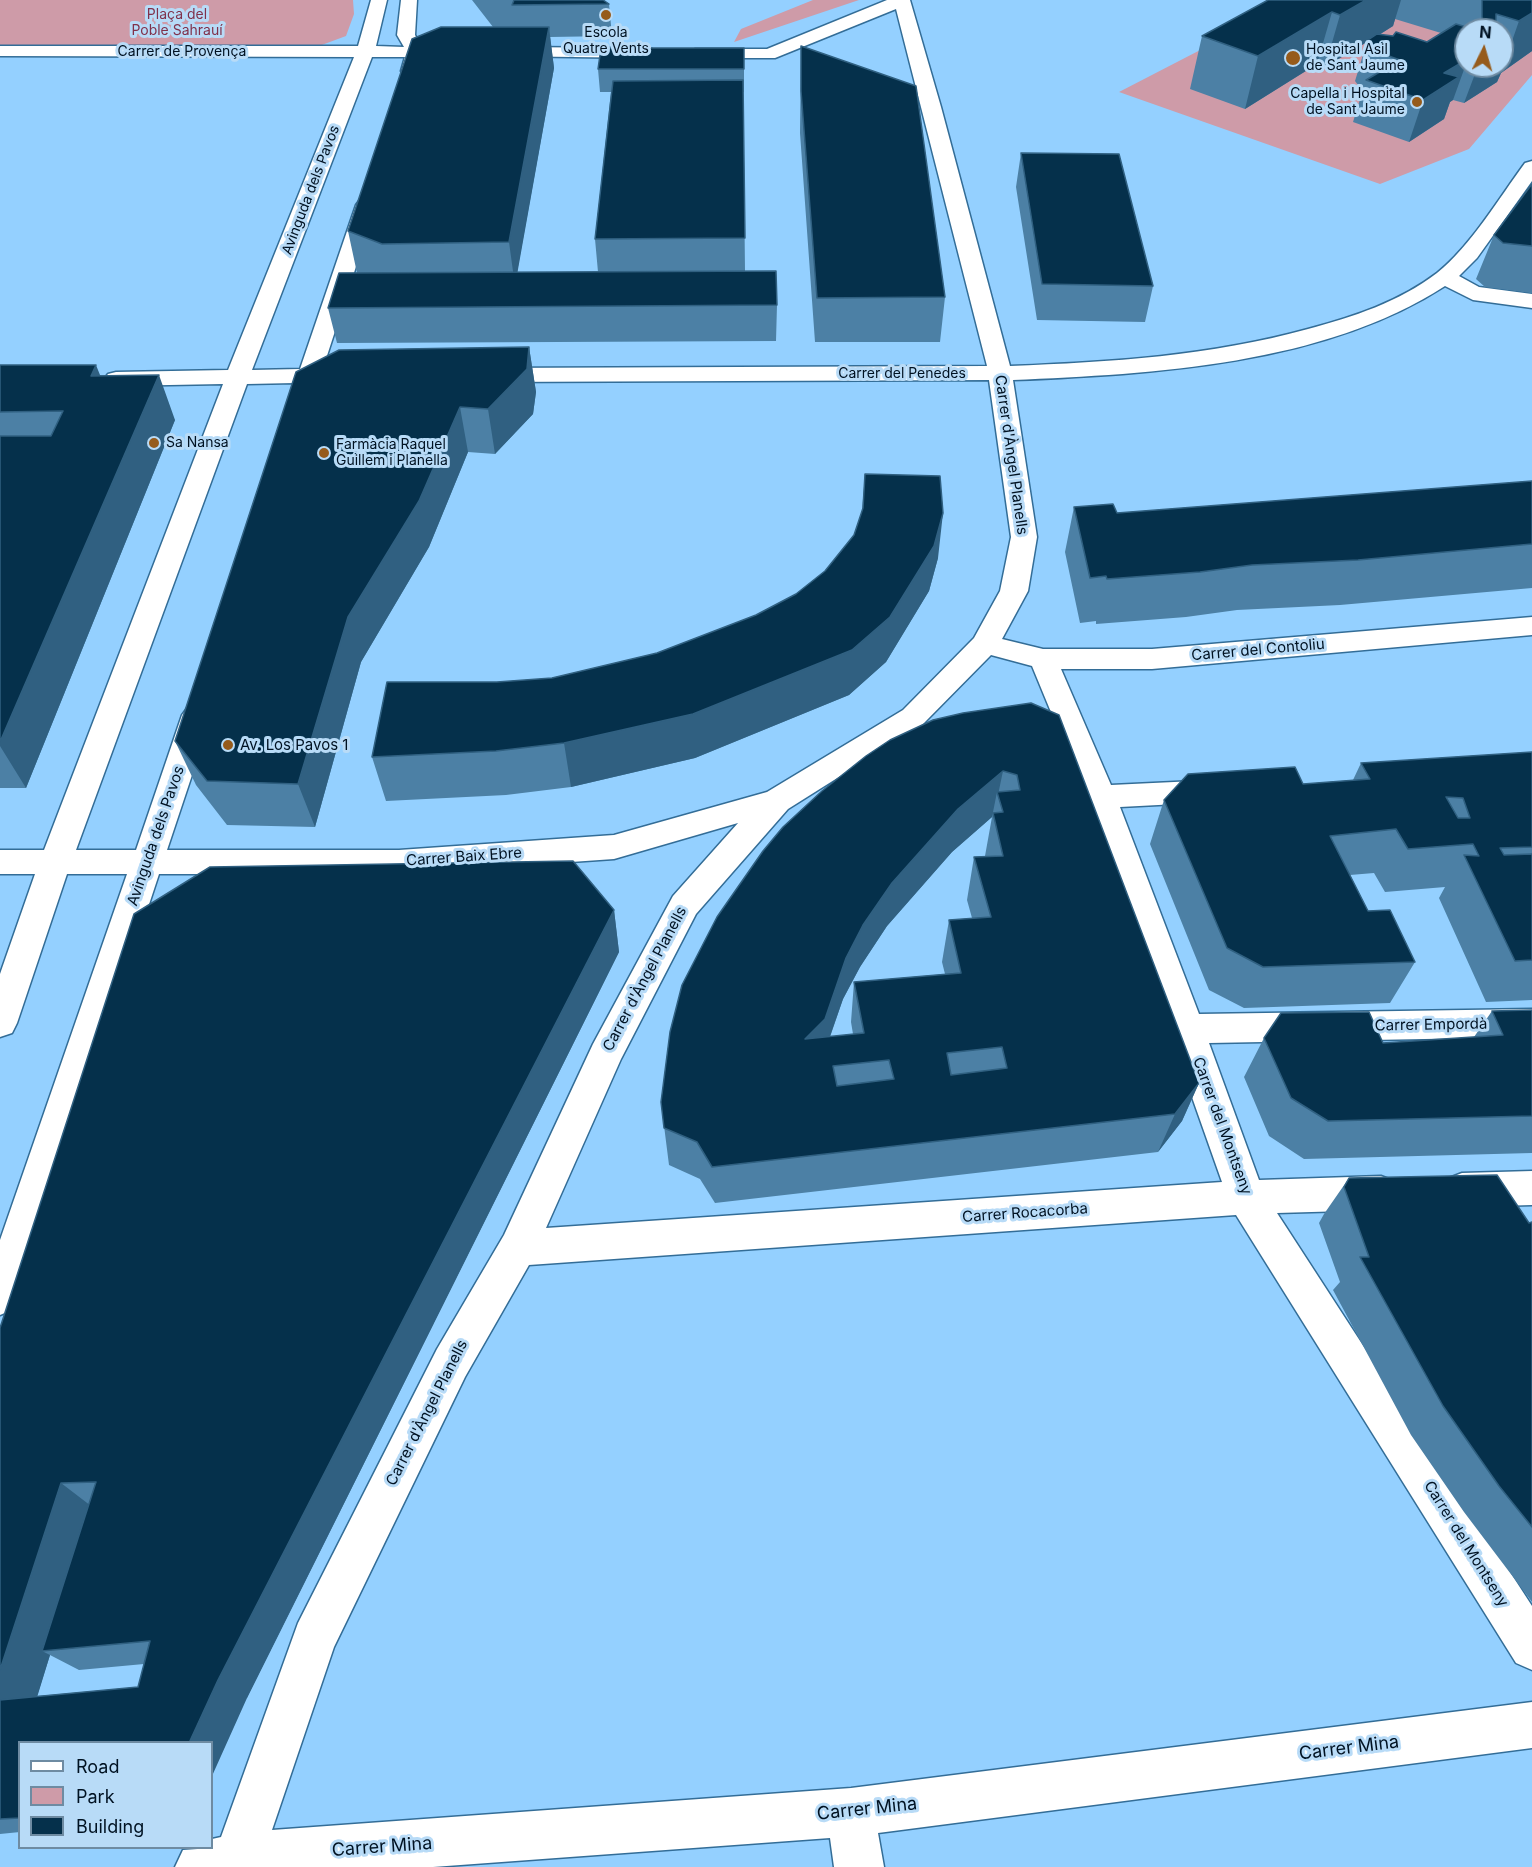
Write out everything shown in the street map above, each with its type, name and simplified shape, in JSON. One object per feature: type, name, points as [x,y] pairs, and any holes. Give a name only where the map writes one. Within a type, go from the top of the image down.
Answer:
[{"type":"street","name":"Avinguda dels Pavos","points":[[0,1023],[56,861],[237,378],[371,36],[379,0]]},
{"type":"street","points":[[405,85],[416,52],[406,35],[409,0]]},
{"type":"street","points":[[769,54],[902,0]]},
{"type":"street","name":"Carrer d'Àngel Planells","points":[[219,1862],[314,1639],[451,1363],[518,1248],[604,1055],[684,904],[777,801],[913,717],[985,644],[1014,591],[1024,537],[1000,373],[932,107],[902,0]]},
{"type":"street","name":"Carrer de Provença","points":[[0,51],[464,52]]},
{"type":"street","points":[[487,52],[666,53]]},
{"type":"street","points":[[689,53],[769,54],[791,61]]},
{"type":"street","points":[[910,100],[932,107]]},
{"type":"street","name":"Carrer del Penedes","points":[[464,375],[1000,373],[1110,369],[1192,362],[1284,343],[1361,322],[1416,295],[1445,277],[1468,253],[1532,167]]},
{"type":"street","points":[[295,420],[372,186]]},
{"type":"street","points":[[1445,277],[1473,293],[1532,301]]},
{"type":"street","points":[[95,379],[357,375]]},
{"type":"street","name":"Carrer del Contoliu","points":[[985,644],[1043,659],[1152,659],[1532,626]]},
{"type":"street","name":"Carrer del Montseny","points":[[1043,659],[1101,797],[1246,1197],[1532,1647]]},
{"type":"street","name":"Avinguda dels Pavos","points":[[0,1296],[205,692]]},
{"type":"street","points":[[1101,797],[1245,789]]},
{"type":"street","name":"Carrer Baix Ebre","points":[[0,862],[145,864],[399,862],[614,847],[777,801]]},
{"type":"street","name":"Carrer Empordà","points":[[1187,1029],[1532,1023]]},
{"type":"street","name":"Carrer Rocacorba","points":[[518,1248],[1246,1197],[1532,1188]]},
{"type":"street","name":"Carrer Mina","points":[[219,1862],[850,1812],[1532,1725]]},
{"type":"street","points":[[850,1812],[859,1867]]},
{"type":"green space","name":"Plaça del Poble Sahrauí","points":[[0,0],[353,0],[354,14],[346,36],[319,46],[0,47]]},
{"type":"green space","points":[[813,0],[859,0],[734,42],[741,29]]},
{"type":"green space","points":[[1297,0],[1481,18],[1454,18],[1454,78],[1514,78],[1514,21],[1532,23],[1532,75],[1469,149],[1380,184],[1119,92]]},
{"type":"building","points":[[514,0],[603,0],[609,4],[512,5]]},
{"type":"building","points":[[1268,0],[1366,0],[1340,15],[1332,12],[1258,56],[1202,36]]},
{"type":"building","points":[[1482,0],[1532,0],[1532,13],[1519,21],[1496,14],[1496,18],[1482,18]]},
{"type":"building","points":[[1454,25],[1454,67],[1444,73],[1457,78],[1423,100],[1366,80],[1400,60],[1369,49],[1373,46],[1368,40],[1377,34],[1393,36],[1396,32],[1427,42]]},
{"type":"building","points":[[441,27],[549,27],[509,242],[382,244],[348,231],[412,39]]},
{"type":"building","points":[[801,46],[916,86],[945,297],[817,298],[801,91]]},
{"type":"building","points":[[601,48],[744,48],[744,69],[598,69]]},
{"type":"building","points":[[743,80],[745,238],[595,239],[613,81]]},
{"type":"building","points":[[1021,153],[1119,154],[1153,286],[1042,284]]},
{"type":"building","points":[[1532,184],[1532,246],[1503,243],[1494,235]]},
{"type":"building","points":[[776,271],[777,305],[328,308],[339,273]]},
{"type":"building","points":[[529,347],[527,369],[488,409],[460,407],[419,501],[348,617],[298,784],[207,781],[175,741],[296,372],[339,350]]},
{"type":"building","points":[[0,365],[96,365],[91,376],[159,375],[0,742],[0,436],[51,436],[63,411],[0,412]]},
{"type":"building","points":[[865,474],[940,476],[943,513],[934,546],[890,617],[852,650],[693,714],[564,743],[496,751],[372,757],[387,682],[497,682],[552,678],[657,653],[756,615],[796,594],[825,571],[854,535],[863,508]]},
{"type":"building","points":[[1532,481],[1532,544],[1358,560],[1252,565],[1200,572],[1107,579],[1106,576],[1090,578],[1074,507],[1113,504],[1117,513]]},
{"type":"building","points":[[1031,703],[1059,715],[1199,1083],[1175,1114],[712,1167],[697,1142],[664,1128],[661,1102],[670,1032],[682,985],[717,917],[763,851],[783,827],[822,791],[890,740],[933,720]],"holes":[[[1003,771],[1017,775],[1020,790],[997,792],[1003,812],[993,813],[1003,856],[974,857],[991,917],[949,920],[961,973],[854,982],[864,1033],[805,1039],[825,1019],[846,958],[863,925],[892,883],[958,809]],[[1002,1047],[1007,1068],[951,1075],[947,1053]],[[889,1060],[894,1079],[837,1086],[833,1066]]]},
{"type":"building","points":[[1532,752],[1532,847],[1500,848],[1504,855],[1532,854],[1532,960],[1515,961],[1464,855],[1479,856],[1473,844],[1408,849],[1396,829],[1330,836],[1368,911],[1390,910],[1415,962],[1263,967],[1227,948],[1164,800],[1188,774],[1295,767],[1303,784],[1370,779],[1361,763]],"holes":[[[1446,797],[1463,798],[1470,818],[1458,818]]]},
{"type":"building","points":[[573,861],[614,910],[218,1680],[190,1741],[18,1741],[18,1818],[0,1819],[0,1700],[138,1687],[150,1641],[42,1651],[96,1482],[61,1483],[0,1670],[0,1328],[134,914],[210,867]]},
{"type":"building","points":[[1532,1010],[1532,1116],[1328,1121],[1291,1098],[1264,1038],[1281,1013],[1369,1012],[1383,1043],[1503,1035],[1492,1011]]},
{"type":"building","points":[[1497,1175],[1529,1223],[1532,1222],[1532,1527],[1499,1486],[1443,1406],[1360,1257],[1369,1257],[1344,1187],[1349,1178]]},
{"type":"place","name":"Escola Quatre Vents","points":[[606,15]]},
{"type":"place","name":"Hospital Asil de Sant Jaume","points":[[1293,58]]},
{"type":"place","name":"Capella i Hospital de Sant Jaume","points":[[1417,102]]},
{"type":"place","name":"Sa Nansa","points":[[154,443]]},
{"type":"place","name":"Farmàcia Raquel Guillem i Planella","points":[[324,453]]},
{"type":"place","name":"Av. Los Pavos 1","points":[[228,745]]}]
